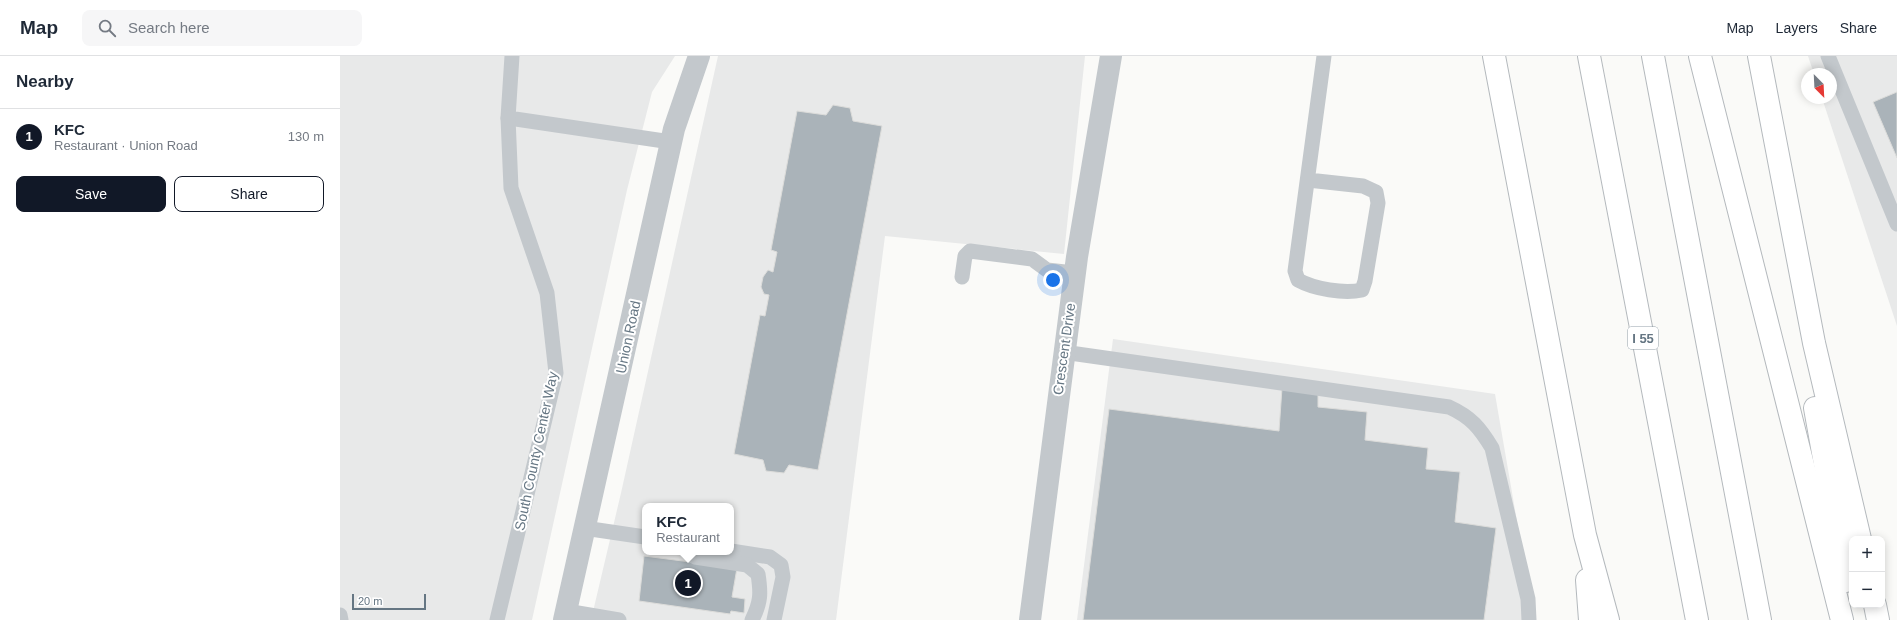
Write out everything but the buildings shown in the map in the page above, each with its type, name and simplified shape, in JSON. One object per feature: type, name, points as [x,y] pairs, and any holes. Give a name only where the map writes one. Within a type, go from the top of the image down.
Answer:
[{"type":"highway","points":[[1494,56],[1585,535],[1608,620]]},
{"type":"highway","name":"I 55","points":[[1589,56],[1697,620]]},
{"type":"highway","points":[[1653,56],[1760,620]]},
{"type":"highway","points":[[1700,56],[1842,620]]},
{"type":"highway","points":[[1759,56],[1814,343],[1859,536]]},
{"type":"highway","points":[[1814,343],[1814,402],[1852,620]]},
{"type":"highway","points":[[1585,535],[1590,620]]},
{"type":"highway","points":[[1876,608],[1878,620]]},
{"type":"street","name":"Union Road","points":[[565,615],[671,142],[699,56]]},
{"type":"street","name":"Crescent Drive","points":[[1030,620],[1074,273],[1111,56]]},
{"type":"lane","name":"South County Center Way","points":[[497,620],[556,373],[547,293],[511,188],[508,118],[512,56]]},
{"type":"lane","points":[[1308,180],[1363,186],[1376,192],[1378,203],[1365,281],[1362,290],[1353,292],[1308,286],[1298,280],[1295,271],[1324,56]]},
{"type":"lane","points":[[1828,56],[1897,224]]},
{"type":"lane","points":[[508,118],[671,142]]},
{"type":"lane","points":[[962,277],[965,256],[970,250],[1032,259],[1047,270],[1074,273]]},
{"type":"lane","points":[[1063,352],[1449,407],[1465,414],[1481,430],[1492,448],[1528,599],[1529,620]]},
{"type":"lane","points":[[584,528],[642,537]]},
{"type":"lane","points":[[734,551],[770,557],[781,565],[783,577],[774,620]]},
{"type":"lane","points":[[692,555],[696,557],[747,565],[758,574],[761,590],[759,606],[752,620]]},
{"type":"lane","points":[[340,615],[342,620]]},
{"type":"lane","points":[[565,615],[619,620]]},
{"type":"shaded area","points":[[340,56],[675,56],[652,92],[627,190],[532,620],[340,620]]},
{"type":"shaded area","points":[[718,56],[1085,56],[1064,254],[885,236],[836,620],[591,620],[621,493]]},
{"type":"shaded area","points":[[1808,56],[1897,56],[1897,326],[1824,104],[1837,104],[1837,68],[1812,68]]},
{"type":"shaded area","points":[[1113,339],[1495,394],[1534,620],[1077,620]]},
{"type":"place","name":"KFC","points":[[688,583]]}]
